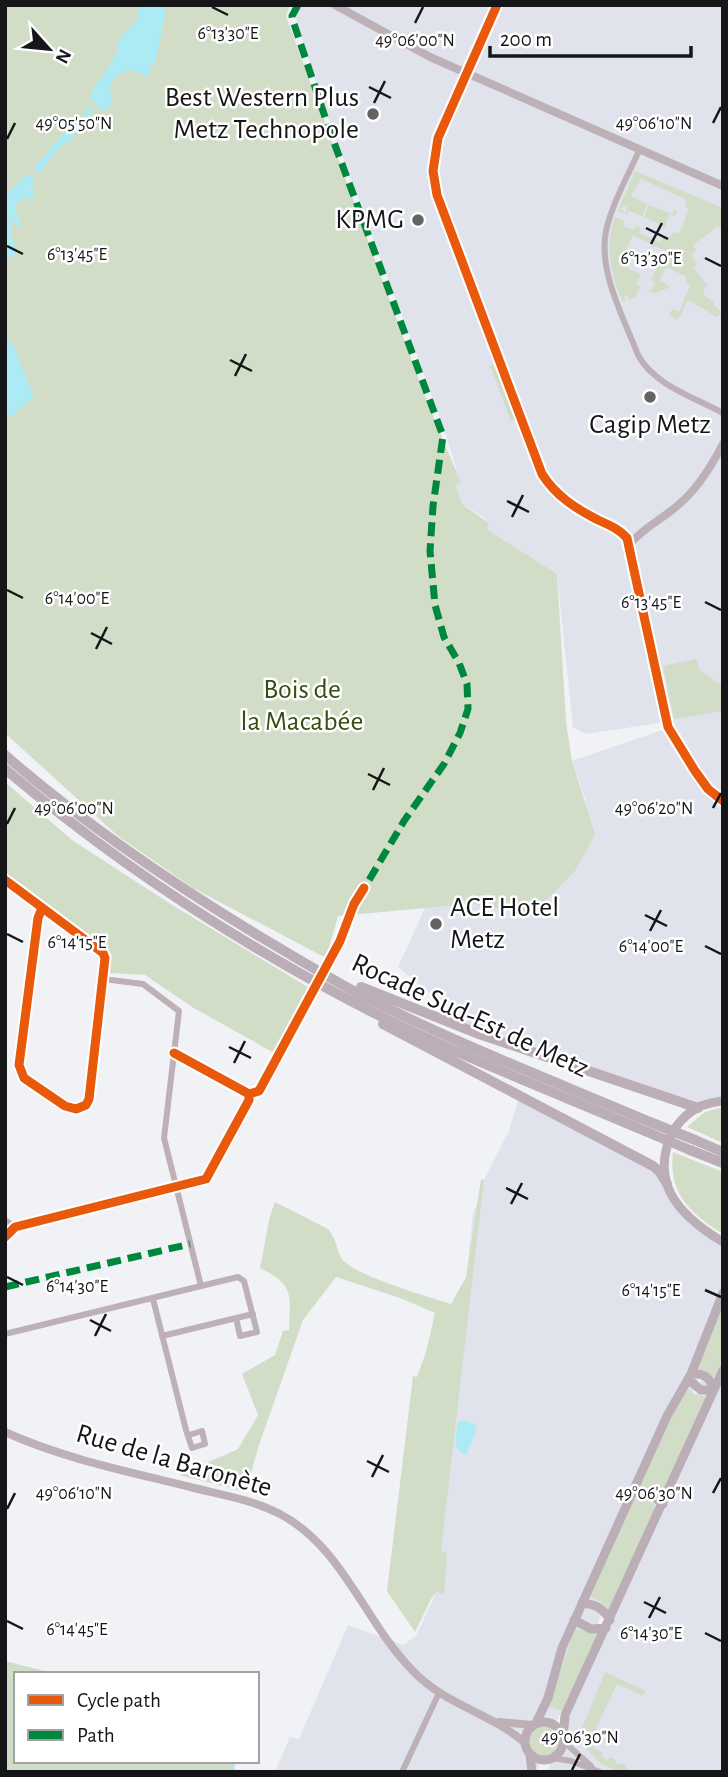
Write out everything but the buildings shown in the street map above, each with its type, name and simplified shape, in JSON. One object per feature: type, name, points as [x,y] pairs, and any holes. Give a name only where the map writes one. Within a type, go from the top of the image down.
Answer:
[{"type":"highway","name":"Rocade Sud-Est de Metz","points":[[5,755],[50,794],[179,888],[307,964],[367,998],[430,1028],[648,1126]]},
{"type":"highway","name":"Rocade Sud-Est de Metz","points":[[5,769],[44,802],[173,897],[288,967],[418,1034],[693,1145],[723,1163]]},
{"type":"highway","points":[[307,964],[456,1026],[698,1108]]},
{"type":"highway","points":[[288,967],[341,1002],[653,1166],[667,1184]]},
{"type":"highway","name":"Rocade Sud-Est de Metz","points":[[693,1145],[723,1152]]},
{"type":"main road","points":[[722,1243],[685,1213],[667,1184],[664,1162],[668,1141],[679,1123],[698,1108],[723,1101]]},
{"type":"main road","points":[[532,1772],[530,1755],[524,1742],[527,1731],[535,1724],[544,1707],[562,1648],[574,1620],[667,1416],[689,1376],[723,1293]]},
{"type":"main road","points":[[542,1772],[560,1751],[565,1715],[723,1370]]},
{"type":"main road","points":[[689,1376],[698,1373],[706,1376],[714,1390]]},
{"type":"main road","points":[[689,1376],[701,1390],[714,1390]]},
{"type":"main road","points":[[633,1492],[651,1495],[663,1504]]},
{"type":"main road","points":[[582,1603],[601,1609],[608,1624]]},
{"type":"main road","points":[[574,1620],[591,1629],[608,1624]]},
{"type":"main road","points":[[535,1724],[553,1724],[563,1739]]},
{"type":"main road","points":[[530,1755],[538,1759],[551,1759]]},
{"type":"street","points":[[335,5],[398,41],[467,74],[723,186]]},
{"type":"street","points":[[498,5],[436,144],[433,171],[440,203],[542,474],[566,502],[622,533],[630,544],[668,727],[708,789],[723,801]]},
{"type":"street","points":[[639,151],[612,212],[606,233],[605,256],[608,273],[644,365],[663,381],[723,413]]},
{"type":"street","points":[[630,544],[690,494],[723,444]]},
{"type":"street","points":[[622,533],[652,524]]},
{"type":"street","points":[[5,880],[103,953],[106,960],[89,1099],[81,1108],[72,1109],[24,1078],[20,1072],[38,918],[42,908]]},
{"type":"street","points":[[103,979],[143,984],[179,1011],[164,1138],[201,1286]]},
{"type":"street","points":[[5,1237],[15,1227],[206,1179],[249,1100],[249,1094],[174,1053]]},
{"type":"street","points":[[5,1220],[15,1227]]},
{"type":"street","points":[[5,1334],[242,1278],[257,1332],[240,1336],[236,1318]]},
{"type":"street","points":[[153,1299],[188,1435]]},
{"type":"street","points":[[162,1336],[253,1314]]},
{"type":"street","name":"Rue de la Baronète","points":[[5,1432],[71,1455],[252,1503],[284,1516],[323,1548],[400,1658],[425,1683],[496,1722],[524,1742]]},
{"type":"street","points":[[402,1772],[439,1693]]},
{"type":"street","name":"Rue de la Baronète","points":[[496,1722],[535,1724]]},
{"type":"street","points":[[563,1739],[598,1771]]},
{"type":"street","points":[[551,1759],[598,1771]]},
{"type":"shaded area","points":[[302,5],[723,5],[723,1101],[698,1108],[479,1034],[398,967],[425,908],[471,904],[533,913],[586,801],[572,761],[668,728],[666,722],[586,734],[573,727],[557,574],[486,528],[489,524],[482,516],[463,505],[456,485],[460,482],[444,428],[322,101],[295,16]]},
{"type":"shaded area","points":[[519,1097],[653,1166],[678,1204],[723,1242],[723,1321],[536,1772],[275,1772],[290,1737],[299,1739],[348,1625],[403,1645],[416,1636],[436,1593],[473,1213],[482,1194],[484,1180],[509,1131]]},
{"type":"shaded area","points":[[723,1325],[723,1772],[547,1772]]},
{"type":"green space","name":"Bois de la Macabée","points":[[5,5],[290,5],[286,16],[424,394],[461,483],[456,486],[463,505],[489,523],[487,529],[557,574],[566,722],[572,761],[595,834],[575,871],[533,914],[471,904],[338,916],[326,958],[193,888],[118,836],[5,733]]},
{"type":"green space","points":[[635,171],[723,208],[723,228],[718,226],[693,245],[696,250],[691,255],[698,264],[694,268],[707,285],[704,295],[714,302],[722,313],[717,317],[688,300],[678,320],[669,315],[672,309],[679,312],[690,286],[686,281],[687,277],[666,267],[660,280],[671,287],[654,293],[646,290],[651,290],[655,282],[651,280],[660,260],[664,262],[669,252],[654,246],[652,251],[653,245],[633,235],[622,259],[629,269],[641,274],[636,284],[641,286],[636,296],[629,300],[627,296],[624,297],[626,301],[622,301],[609,249],[615,217],[624,221],[623,226],[634,230],[636,226],[641,228],[639,233],[660,242],[674,232],[679,234],[689,209],[685,207],[687,200],[641,179],[631,196],[647,204],[642,216],[629,211],[625,214],[628,208],[623,206],[623,214],[618,211]]},
{"type":"green space","points":[[649,205],[672,214],[677,210],[675,216],[670,214],[665,225],[669,229],[665,227],[663,231],[663,226],[644,217]]},
{"type":"green space","points":[[496,364],[516,418],[509,422],[489,367]]},
{"type":"green space","points":[[696,659],[700,670],[723,686],[723,711],[674,719],[663,666]]},
{"type":"green space","points":[[5,782],[72,840],[169,903],[311,989],[276,1054],[192,1007],[145,975],[109,973],[112,954],[21,884],[5,875]]},
{"type":"green space","points":[[723,1107],[723,1143],[687,1127],[705,1112]]},
{"type":"green space","points":[[673,1152],[723,1172],[723,1234],[691,1210],[684,1200],[674,1179]]},
{"type":"green space","points":[[481,1179],[484,1180],[441,1550],[447,1554],[444,1595],[437,1591],[415,1632],[387,1591],[413,1376],[417,1377],[426,1352],[435,1313],[400,1298],[336,1277],[303,1320],[258,1448],[246,1492],[179,1475],[238,1449],[258,1415],[242,1374],[275,1355],[283,1331],[289,1330],[288,1292],[279,1280],[260,1268],[275,1202],[328,1229],[342,1259],[350,1266],[393,1285],[451,1304],[466,1277]]},
{"type":"green space","points":[[723,1302],[723,1360],[714,1379],[705,1371],[696,1368]]},
{"type":"green space","points":[[686,1387],[694,1394],[706,1397],[663,1493],[644,1489],[639,1485]]},
{"type":"green space","points":[[642,1496],[654,1504],[654,1513],[608,1610],[601,1602],[589,1596],[632,1501]]},
{"type":"green space","points":[[575,1629],[599,1633],[562,1711],[549,1706]]},
{"type":"green space","points":[[5,1661],[49,1672],[14,1672],[14,1763],[232,1763],[237,1772],[5,1772]]},
{"type":"green space","points":[[605,1672],[646,1691],[643,1696],[617,1684],[590,1741],[594,1743],[593,1748],[603,1752],[601,1757],[608,1760],[610,1757],[616,1760],[615,1763],[627,1765],[626,1768],[632,1772],[607,1767],[589,1752],[578,1738]]},
{"type":"green space","points":[[544,1726],[550,1727],[558,1735],[558,1747],[550,1755],[544,1756],[538,1755],[530,1747],[529,1741],[530,1735],[538,1727]]},
{"type":"water","points":[[137,5],[167,5],[155,64],[152,64],[148,78],[132,71],[118,74],[111,86],[113,103],[104,112],[89,97],[116,54],[120,38],[136,20]]},
{"type":"water","points":[[89,106],[93,111],[39,174],[34,167],[64,133],[79,122]]},
{"type":"water","points":[[28,173],[34,179],[32,192],[35,199],[20,199],[16,205],[21,225],[17,226],[11,221],[10,234],[17,251],[15,256],[6,258],[5,196]]},
{"type":"water","points":[[5,337],[14,347],[34,397],[5,421]]},
{"type":"water","points":[[462,1420],[474,1424],[477,1428],[466,1455],[456,1446],[458,1423]]},
{"type":"waterway","points":[[6,339],[7,327]]},
{"type":"waterway","points":[[229,1772],[236,1763]]},
{"type":"marked path","points":[[298,5],[292,16],[293,21],[329,129],[443,436],[430,551],[435,605],[444,637],[467,684],[468,709],[460,733],[444,764],[404,821],[362,892]]},
{"type":"marked path","points":[[5,1287],[190,1244]]},
{"type":"cycle path","points":[[497,5],[438,138],[433,171],[437,195],[542,474],[553,489],[567,501],[627,538],[668,727],[708,789],[723,801]]},
{"type":"cycle path","points":[[5,880],[103,953],[105,958],[89,1099],[86,1105],[76,1109],[65,1106],[24,1078],[19,1065],[38,918],[42,908]]},
{"type":"cycle path","points":[[249,1094],[259,1091],[340,941],[354,904],[364,888]]},
{"type":"cycle path","points":[[5,1237],[15,1227],[206,1179],[249,1100],[249,1094],[174,1053]]},
{"type":"place","name":"Best Western Plus Metz Technopole","points":[[373,114]]},
{"type":"place","name":"KPMG","points":[[418,220]]},
{"type":"place","name":"Cagip Metz","points":[[650,397]]},
{"type":"place","name":"ACE Hotel Metz","points":[[436,924]]}]
